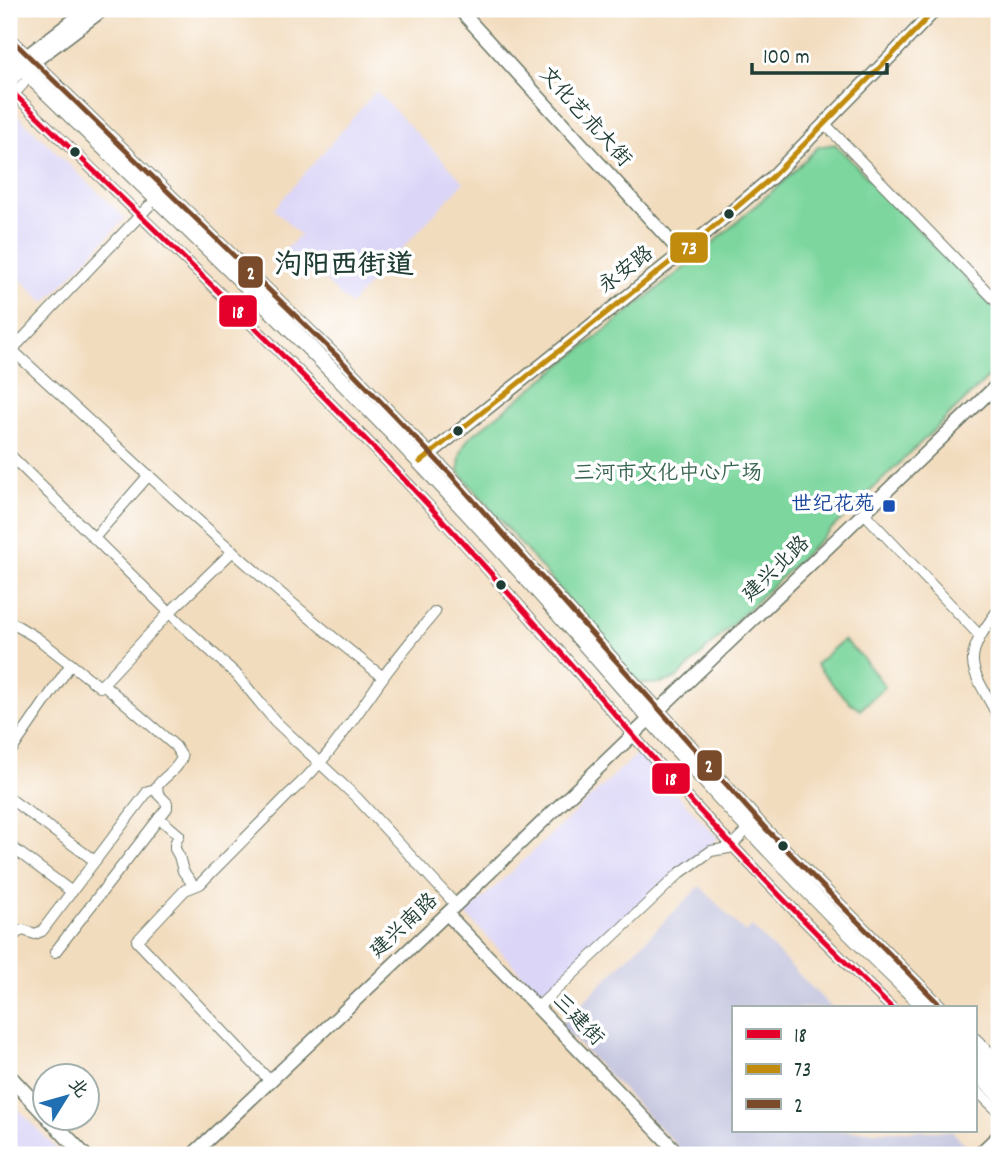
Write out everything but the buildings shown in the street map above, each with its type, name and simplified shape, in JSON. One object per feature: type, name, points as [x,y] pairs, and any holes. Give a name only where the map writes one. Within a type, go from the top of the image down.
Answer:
[{"type":"highway","points":[[16,74],[144,211],[313,366],[435,493],[646,722],[925,1006]]},
{"type":"highway","points":[[16,74],[426,458],[646,722],[737,840],[909,1006]]},
{"type":"highway","points":[[976,1056],[999,1078]]},
{"type":"highway","points":[[976,1071],[999,1094]]},
{"type":"main road","points":[[9,1076],[32,1100]]},
{"type":"main road","points":[[63,1132],[85,1155]]},
{"type":"street","points":[[16,74],[88,9]]},
{"type":"street","points":[[16,74],[104,9]]},
{"type":"street","name":"文化艺术大街","points":[[459,9],[681,253]]},
{"type":"street","name":"永安路","points":[[426,458],[771,178],[936,9]]},
{"type":"street","points":[[9,37],[16,74]]},
{"type":"street","points":[[825,124],[999,304]]},
{"type":"street","points":[[144,211],[10,352],[233,551],[383,677]]},
{"type":"street","name":"建兴北路","points":[[646,722],[999,383]]},
{"type":"street","points":[[9,454],[169,612],[236,674],[275,721],[357,798],[451,909]]},
{"type":"street","points":[[93,538],[149,475]]},
{"type":"street","points":[[864,513],[980,636]]},
{"type":"street","points":[[9,621],[37,638],[100,687],[169,612],[233,551]]},
{"type":"street","points":[[999,609],[980,636],[974,649],[972,666],[999,718]]},
{"type":"street","points":[[270,1081],[136,941],[185,890],[200,884],[320,763],[435,612]]},
{"type":"street","points":[[9,754],[71,664]]},
{"type":"street","points":[[9,942],[23,930],[38,934],[148,791],[156,789],[163,778],[179,764],[181,754],[175,746],[103,684]]},
{"type":"street","points":[[646,722],[767,830],[941,1006]]},
{"type":"street","name":"建兴南路","points":[[192,1155],[646,722]]},
{"type":"street","points":[[55,952],[168,806],[156,789]]},
{"type":"street","points":[[9,799],[95,861]]},
{"type":"street","points":[[159,818],[179,835],[175,849],[183,871],[194,886]]},
{"type":"street","points":[[537,1008],[680,873],[703,855],[729,848],[737,840],[890,1006]]},
{"type":"street","points":[[9,845],[72,892]]},
{"type":"street","name":"三建街","points":[[451,909],[537,1008],[680,1155]]},
{"type":"street","points":[[976,1039],[999,1061]]},
{"type":"street","points":[[976,1090],[999,1112]]},
{"type":"street","points":[[978,1155],[999,1135]]},
{"type":"shaded area","points":[[376,91],[464,182],[350,305],[308,264],[300,271],[282,253],[300,235],[274,209]]},
{"type":"shaded area","points":[[9,107],[125,218],[45,303],[9,268]]},
{"type":"shaded area","points":[[638,753],[718,838],[544,998],[466,914]]},
{"type":"shaded area","points":[[700,886],[745,933],[752,927],[830,1006],[732,1006],[732,1132],[953,1132],[972,1151],[967,1155],[686,1155],[560,1025]]},
{"type":"shaded area","points":[[9,1099],[32,1123],[32,1132],[40,1132],[62,1155],[9,1155]]},
{"type":"green space","name":"三河市文化中心广场","points":[[835,144],[999,313],[999,367],[677,678],[649,684],[639,682],[459,472],[462,450],[469,438],[689,264],[786,179],[818,147]]},
{"type":"green space","points":[[843,640],[860,655],[884,685],[860,710],[836,689],[816,664]]},
{"type":"transit line","name":"73","points":[[420,462],[699,239],[771,178],[936,9]]},
{"type":"transit line","name":"2","points":[[9,37],[338,357],[450,474],[767,830],[941,1006]]},
{"type":"transit line","name":"18","points":[[9,89],[223,296],[381,455],[500,583],[700,811],[794,911],[890,1006]]},
{"type":"place","name":"世纪花苑","points":[[889,506]]},
{"type":"district","name":"泃阳西街道","points":[[344,268]]}]
